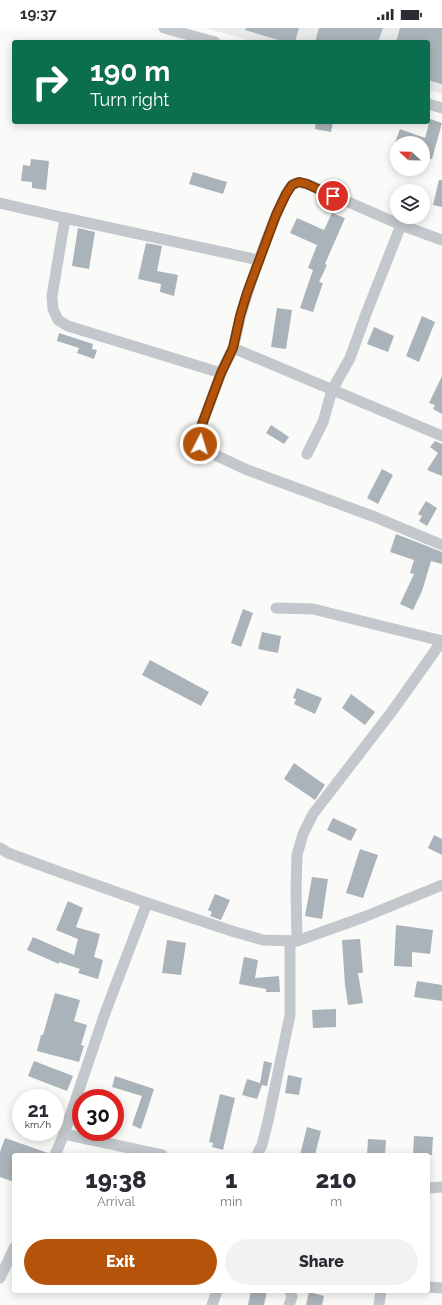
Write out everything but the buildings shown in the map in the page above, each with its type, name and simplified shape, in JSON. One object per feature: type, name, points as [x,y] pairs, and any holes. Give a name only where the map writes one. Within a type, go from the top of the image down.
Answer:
[{"type":"street","points":[[164,28],[208,40]]},
{"type":"street","points":[[430,105],[442,108]]},
{"type":"street","points":[[442,240],[401,225],[307,184],[299,182],[292,185],[276,215],[259,260],[242,310],[233,348],[221,373],[201,427],[199,437],[200,444],[205,450],[245,469],[375,517],[442,545]]},
{"type":"street","points":[[0,203],[259,260]]},
{"type":"street","points":[[65,218],[52,296],[53,309],[58,320],[68,326],[221,373]]},
{"type":"street","points":[[307,454],[323,422],[332,390],[350,358],[401,225]]},
{"type":"street","points":[[233,348],[442,436]]},
{"type":"street","points":[[259,1153],[268,1121],[290,1015],[297,855],[303,834],[313,814],[393,710],[442,641],[313,609],[276,608]]},
{"type":"street","points":[[0,848],[8,853],[147,903],[263,940],[294,941],[364,917],[442,885]]},
{"type":"street","points":[[147,903],[105,1013],[64,1134],[153,1153]]},
{"type":"street","points":[[56,1153],[61,1141]]},
{"type":"street","points":[[430,1188],[442,1187]]},
{"type":"street","points":[[0,1278],[12,1252]]},
{"type":"street","points":[[430,1287],[442,1288]]},
{"type":"street","points":[[212,1305],[215,1293]]},
{"type":"street","points":[[289,1305],[292,1297],[291,1293]]},
{"type":"street","points":[[380,1305],[381,1293]]},
{"type":"shaded area","points":[[205,28],[442,28],[442,94],[430,91],[430,40],[248,40]]},
{"type":"route","points":[[200,444],[199,437],[201,427],[221,373],[233,348],[247,293],[276,215],[286,194],[292,185],[299,182],[333,196]]}]
